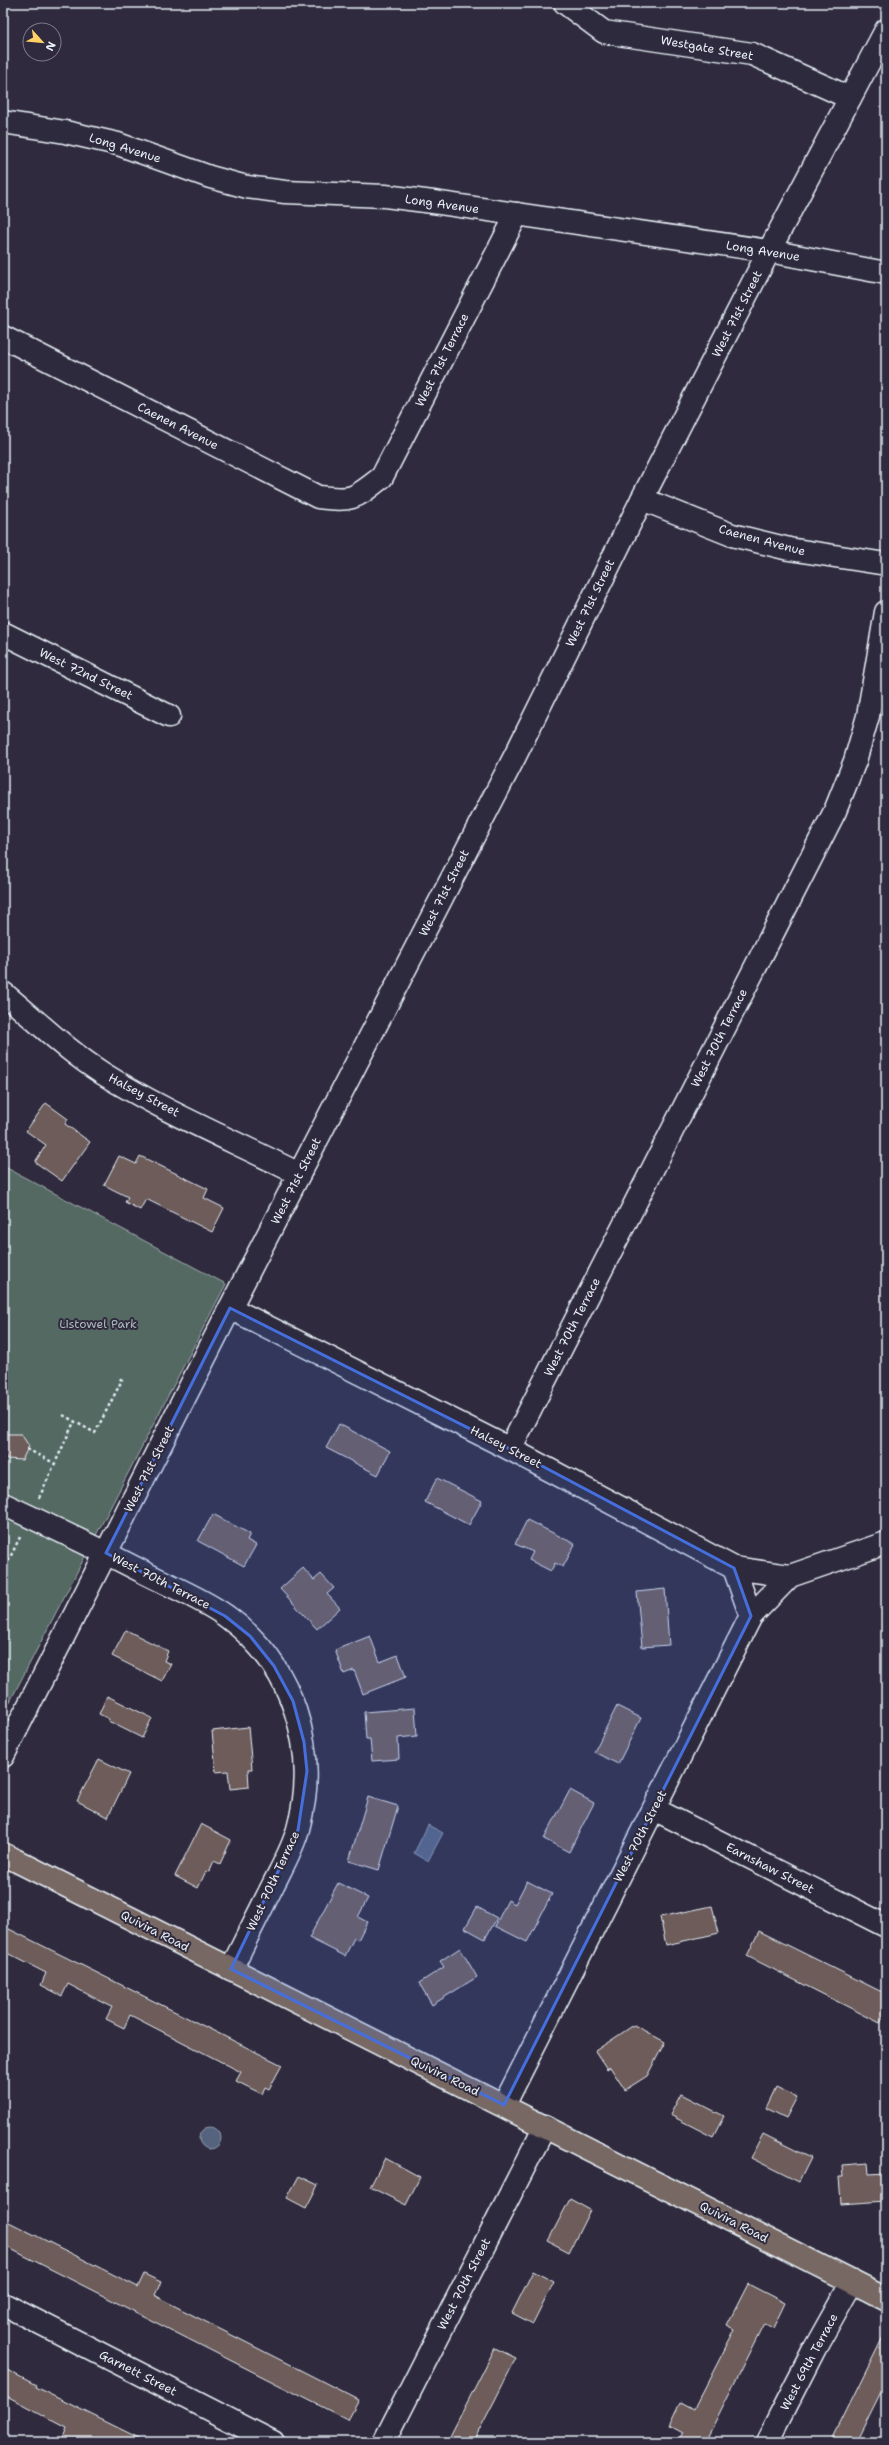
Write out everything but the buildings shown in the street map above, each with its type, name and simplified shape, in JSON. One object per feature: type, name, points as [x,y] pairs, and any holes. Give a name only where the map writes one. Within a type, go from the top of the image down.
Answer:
[{"type":"main road","name":"Quivira Road","points":[[3,1854],[504,2105],[886,2299]]},
{"type":"street","name":"Westgate Street","points":[[564,3],[604,32],[752,54],[850,98]]},
{"type":"street","name":"West 71st Street","points":[[3,1756],[230,1308],[512,763],[642,499],[769,251],[886,30]]},
{"type":"street","name":"Long Avenue","points":[[3,122],[65,132],[118,144],[210,177],[247,187],[285,192],[385,196],[769,251],[886,273]]},
{"type":"street","name":"West 71st Terrace","points":[[357,497],[382,476],[517,214]]},
{"type":"street","name":"Caenen Avenue","points":[[3,337],[318,497],[338,499],[357,497]]},
{"type":"street","name":"Caenen Avenue","points":[[642,499],[732,535],[789,549],[886,564]]},
{"type":"street","name":"West 70th Terrace","points":[[510,1449],[835,811],[855,761],[868,716],[886,612]]},
{"type":"street","name":"West 72nd Street","points":[[3,633],[169,716]]},
{"type":"street","name":"Halsey Street","points":[[3,993],[58,1041],[101,1072],[130,1090],[299,1174]]},
{"type":"street","name":"Halsey Street","points":[[230,1308],[510,1449],[734,1568]]},
{"type":"street","name":"West 70th Terrace","points":[[3,1504],[106,1553],[225,1616],[250,1636],[274,1666],[293,1701],[304,1742],[307,1771],[306,1793],[298,1830],[287,1856],[231,1969]]},
{"type":"street","name":"West 70th Street","points":[[504,2105],[751,1616],[790,1576],[886,1543]]},
{"type":"street","name":"West 70th Street","points":[[734,1568],[790,1576]]},
{"type":"street","points":[[734,1568],[751,1616]]},
{"type":"street","name":"Earnshaw Street","points":[[654,1809],[886,1926]]},
{"type":"street","name":"West 70th Street","points":[[384,2442],[545,2126]]},
{"type":"street","name":"West 69th Terrace","points":[[767,2442],[815,2348],[852,2282]]},
{"type":"street","name":"Garnett Street","points":[[3,2304],[273,2442]]},
{"type":"path","points":[[62,1415],[96,1433],[122,1380],[119,1378]]},
{"type":"path","points":[[27,1449],[54,1463]]},
{"type":"highlighted area","points":[[230,1308],[510,1449],[734,1568],[751,1616],[504,2105],[231,1969],[298,1830],[307,1771],[304,1742],[293,1701],[274,1666],[250,1636],[225,1616],[106,1553]]},
{"type":"green space","name":"Listowel Park","points":[[3,1166],[226,1284],[3,1715]]},
{"type":"water","points":[[428,1825],[443,1833],[428,1861],[414,1853]]},
{"type":"water","points":[[210,2127],[218,2130],[221,2138],[218,2146],[210,2149],[202,2146],[199,2138],[202,2130]]}]
